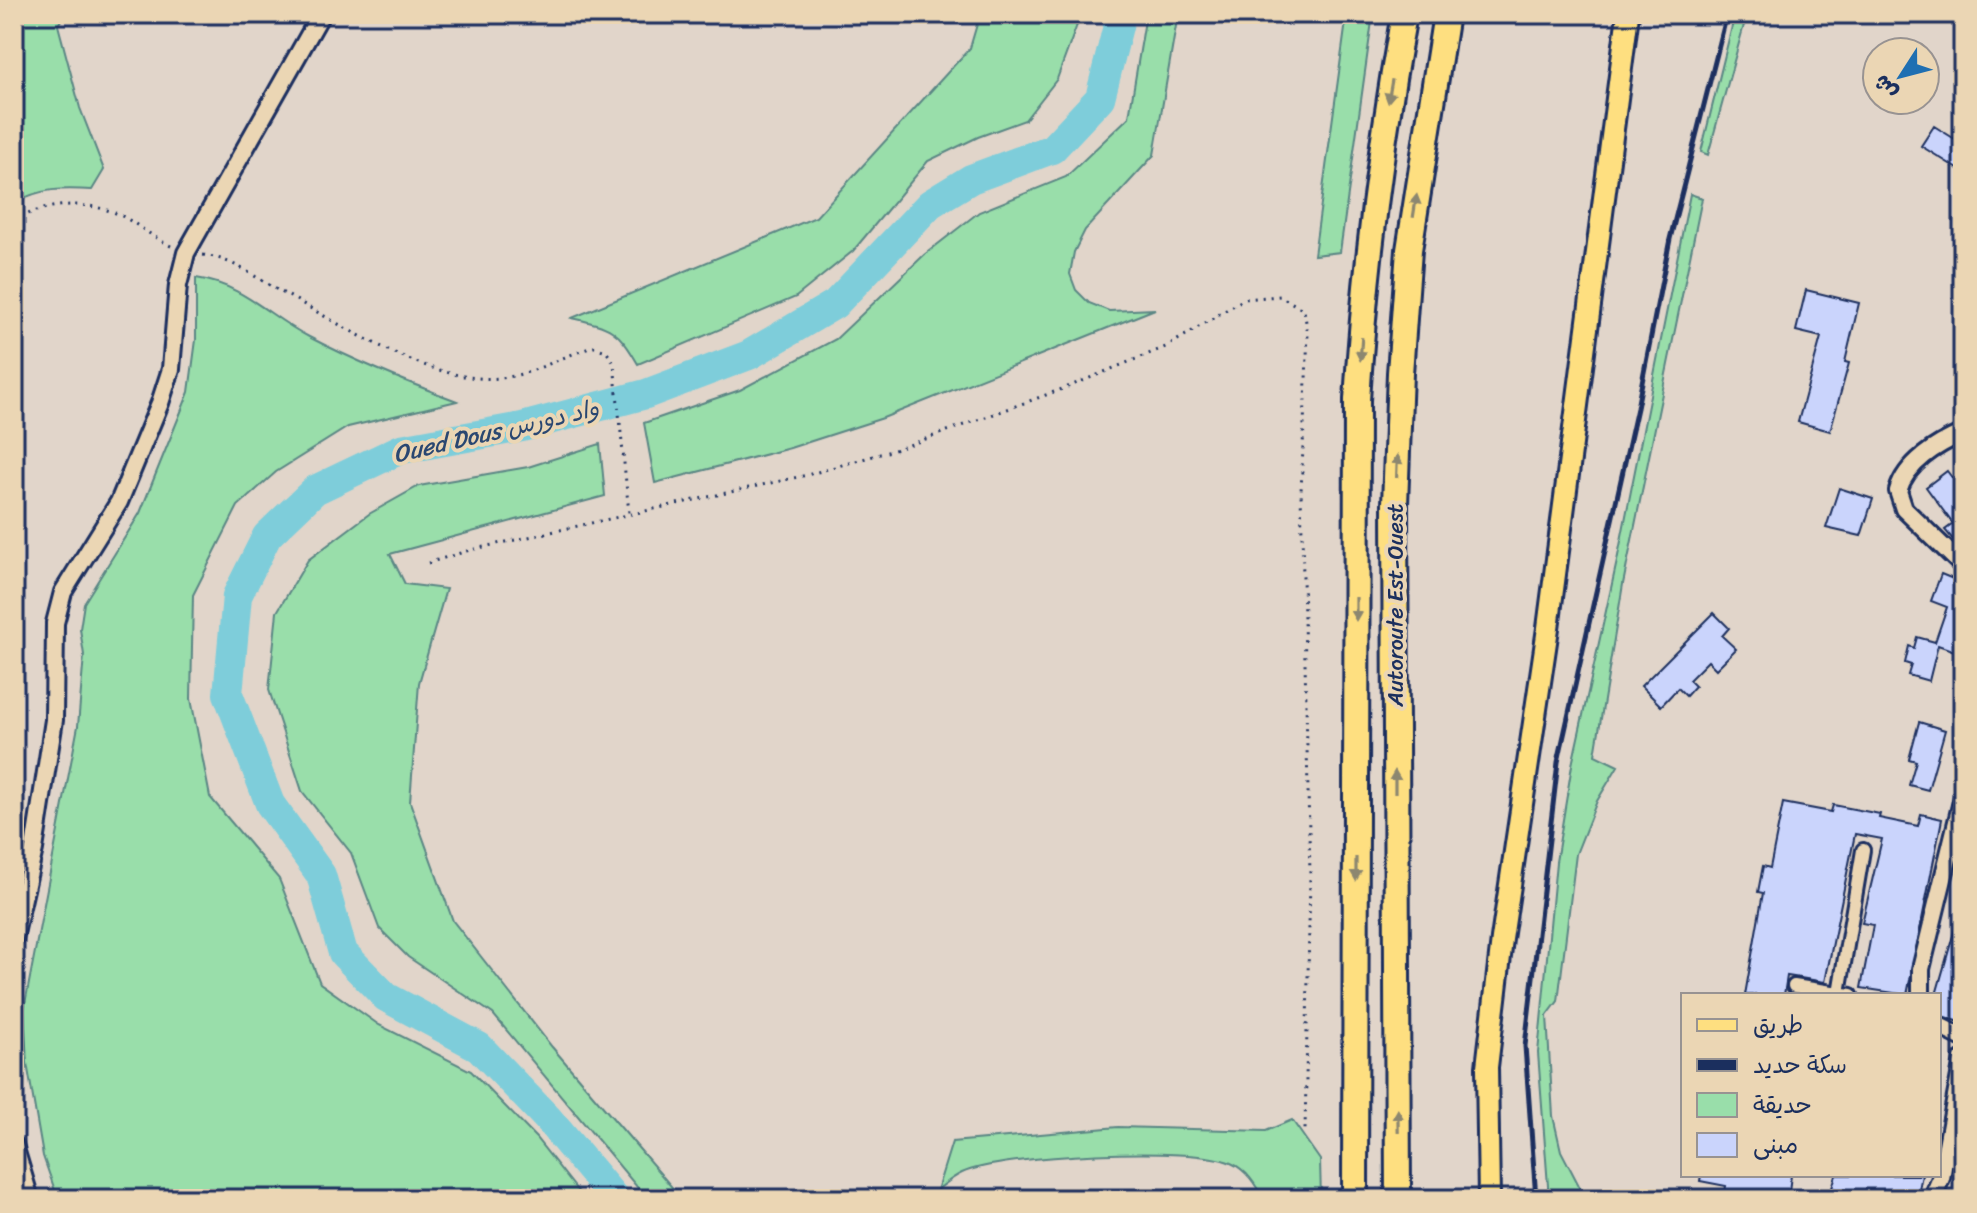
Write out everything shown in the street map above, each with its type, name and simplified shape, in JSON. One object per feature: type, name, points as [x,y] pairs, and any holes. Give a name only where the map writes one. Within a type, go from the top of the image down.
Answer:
[{"type":"highway","name":"Autoroute Est-Ouest","points":[[1355,1199],[1357,400],[1364,296],[1377,187],[1404,14]]},
{"type":"highway","name":"Autoroute Est-Ouest","points":[[1398,1199],[1395,504],[1399,402],[1409,250],[1446,14]]},
{"type":"main road","points":[[1489,1199],[1487,1067],[1628,14]]},
{"type":"street","points":[[14,938],[34,849],[54,720],[55,623],[63,592],[119,502],[160,403],[171,369],[178,285],[186,253],[321,14]]},
{"type":"street","points":[[1963,433],[1944,441],[1913,466],[1898,491],[1904,509],[1963,566]]},
{"type":"street","points":[[1921,993],[1921,969],[1963,797]]},
{"type":"street","points":[[1845,993],[1863,850]]},
{"type":"street","points":[[1794,986],[1839,993]]},
{"type":"street","points":[[1941,1027],[1963,1038]]},
{"type":"street","points":[[1932,1199],[1941,1178],[1963,1059]]},
{"type":"street","points":[[14,1145],[30,1199]]},
{"type":"path","points":[[14,221],[64,204],[95,207],[123,217],[147,235],[186,253],[236,264],[388,349],[457,375],[481,379],[511,377],[594,347],[606,351],[614,363],[629,513]]},
{"type":"path","points":[[428,563],[629,513],[807,475],[901,448],[1065,388],[1168,346],[1244,299],[1280,296],[1304,310],[1308,334],[1301,492],[1310,875],[1305,1130]]},
{"type":"shaded area","points":[[1963,1125],[1963,1199],[1950,1199]]},
{"type":"green space","points":[[14,14],[65,14],[58,25],[80,108],[104,170],[92,190],[52,190],[14,203]]},
{"type":"green space","points":[[980,14],[1081,14],[1057,79],[1025,120],[978,137],[928,161],[853,251],[796,297],[638,364],[625,343],[612,331],[572,318],[816,217],[970,48]]},
{"type":"green space","points":[[1146,14],[1178,14],[1154,155],[1085,230],[1074,252],[1070,274],[1076,290],[1089,303],[1109,311],[1155,309],[883,418],[790,448],[655,483],[644,423],[740,390],[836,339],[924,255],[979,212],[1066,177],[1129,117]]},
{"type":"green space","points":[[1347,14],[1373,14],[1340,252],[1314,255]]},
{"type":"green space","points":[[1735,14],[1747,14],[1708,155],[1701,152]]},
{"type":"green space","points":[[1690,194],[1702,198],[1623,584],[1595,755],[1618,766],[1597,801],[1576,854],[1558,1001],[1547,1016],[1553,1116],[1561,1151],[1586,1199],[1549,1199],[1538,1053],[1556,862],[1572,765],[1617,561]]},
{"type":"green space","points":[[196,278],[242,294],[294,329],[345,355],[457,401],[348,427],[276,472],[238,506],[193,595],[191,699],[210,797],[279,879],[320,983],[379,1025],[471,1071],[536,1138],[584,1199],[58,1199],[43,1156],[27,1063],[24,1009],[78,726],[84,655],[80,629],[84,603],[140,513],[189,392],[196,340]]},
{"type":"green space","points":[[600,444],[605,496],[390,554],[405,584],[446,589],[419,683],[410,802],[453,921],[552,1047],[682,1199],[647,1199],[493,1014],[408,957],[379,928],[351,853],[302,791],[269,690],[277,612],[308,560],[369,514],[419,486],[528,467]]},
{"type":"green space","points":[[1292,1120],[1320,1160],[1321,1199],[1263,1199],[1254,1183],[1237,1166],[1210,1158],[1178,1154],[1097,1154],[1015,1161],[959,1175],[937,1190],[952,1142],[1118,1127],[1266,1131]]},
{"type":"building","points":[[1934,126],[1963,144],[1963,172],[1921,146]]},
{"type":"building","points":[[1806,290],[1859,303],[1845,362],[1849,363],[1830,431],[1798,422],[1821,337],[1796,331]]},
{"type":"building","points":[[1947,471],[1963,492],[1963,538],[1956,543],[1945,530],[1953,524],[1926,487]]},
{"type":"building","points":[[1839,488],[1873,499],[1861,536],[1826,528]]},
{"type":"building","points":[[1941,574],[1963,583],[1959,601],[1963,602],[1963,654],[1938,645],[1929,681],[1908,675],[1911,665],[1905,663],[1909,646],[1914,648],[1917,637],[1935,642],[1947,607],[1931,601]]},
{"type":"building","points":[[1714,613],[1729,628],[1722,636],[1736,649],[1716,669],[1708,661],[1689,680],[1695,686],[1686,696],[1678,688],[1661,706],[1641,686]]},
{"type":"building","points":[[1919,722],[1945,730],[1928,790],[1909,785],[1916,761],[1909,759]]},
{"type":"building","points":[[1783,803],[1831,812],[1833,805],[1880,814],[1879,818],[1918,826],[1921,814],[1942,819],[1907,993],[1861,988],[1873,925],[1862,923],[1882,839],[1855,834],[1825,982],[1787,976],[1784,993],[1745,993],[1763,893],[1758,892],[1763,866],[1770,868]]},
{"type":"building","points":[[1958,918],[1963,918],[1963,1023],[1941,1016],[1941,993],[1937,993]]},
{"type":"building","points":[[1701,1177],[1791,1177],[1788,1199],[1724,1199],[1726,1186],[1700,1181]]},
{"type":"building","points":[[1835,1177],[1922,1177],[1917,1199],[1846,1199],[1848,1192],[1832,1188]]},
{"type":"waterway","name":"Oued Dous واد دورس","points":[[615,1199],[548,1119],[479,1047],[386,997],[343,953],[321,875],[270,804],[228,694],[237,596],[267,536],[315,490],[401,449],[522,427],[646,394],[749,355],[835,304],[930,204],[971,179],[1052,149],[1100,98],[1121,14]]},
{"type":"railway","points":[[1536,1199],[1525,1046],[1558,762],[1637,408],[1670,239],[1727,14]]}]
